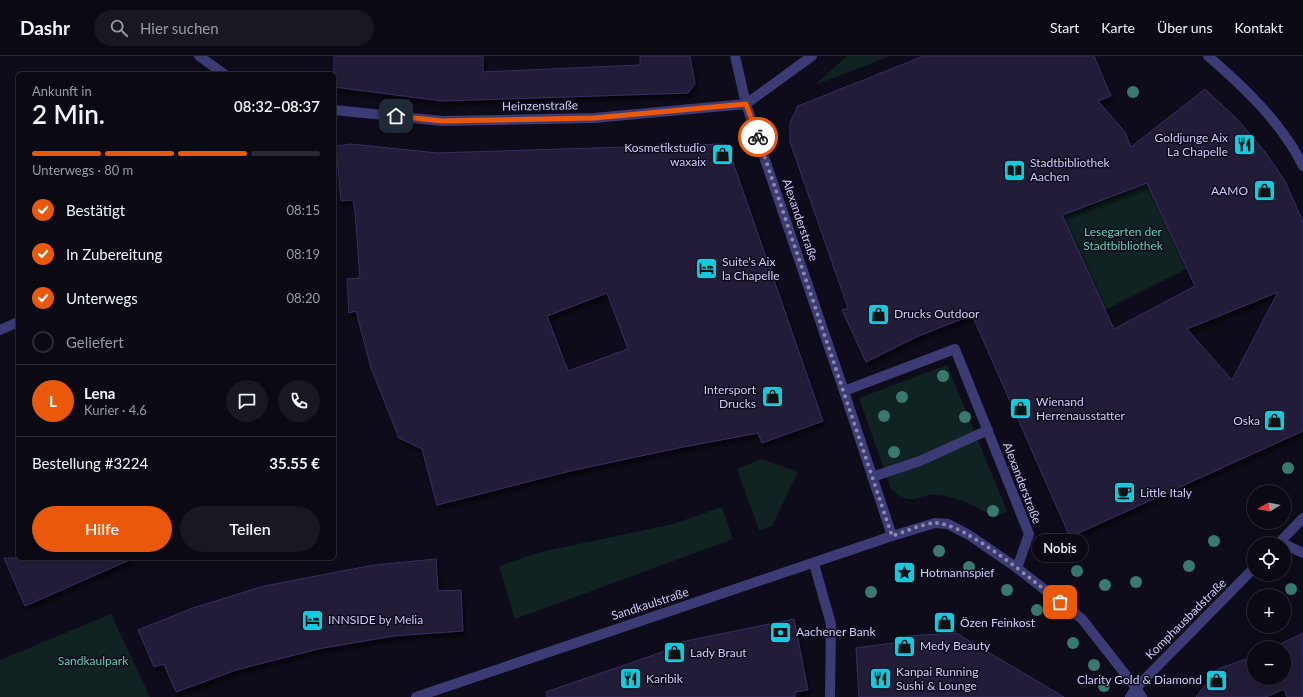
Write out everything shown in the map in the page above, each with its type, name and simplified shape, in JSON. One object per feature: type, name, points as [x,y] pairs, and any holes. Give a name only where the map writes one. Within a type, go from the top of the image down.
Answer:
[{"type":"street","points":[[199,56],[220,72]]},
{"type":"street","name":"Alexanderstraße","points":[[735,56],[746,104],[892,536]]},
{"type":"street","points":[[746,104],[812,56]]},
{"type":"street","points":[[1208,56],[1245,88],[1295,149],[1303,166]]},
{"type":"street","name":"Heinzenstraße","points":[[336,110],[442,121],[594,118],[746,104]]},
{"type":"street","points":[[0,330],[16,323]]},
{"type":"street","name":"Alexanderstraße","points":[[844,391],[955,349],[1028,534],[1017,568]]},
{"type":"street","points":[[872,477],[920,461],[988,430]]},
{"type":"street","points":[[1287,537],[1303,518]]},
{"type":"street","points":[[892,536],[935,523],[948,524],[969,535],[1017,568],[1082,619],[1142,697]]},
{"type":"street","name":"Sandkaulstraße","points":[[416,697],[814,564],[892,536]]},
{"type":"street","points":[[1291,548],[1303,553]]},
{"type":"street","points":[[814,564],[831,624],[830,697]]},
{"type":"street","name":"Komphausbadstraße","points":[[1130,697],[1136,688],[1247,575]]},
{"type":"green space","points":[[847,56],[890,56],[815,85]]},
{"type":"green space","name":"Lesegarten der Stadtbibliothek","points":[[1147,183],[1186,269],[1105,310],[1062,215]]},
{"type":"green space","points":[[947,365],[1007,511],[995,517],[975,506],[955,498],[933,494],[911,499],[899,495],[891,489],[859,398]]},
{"type":"green space","points":[[761,459],[798,472],[772,526],[759,530],[737,469]]},
{"type":"green space","points":[[722,507],[733,539],[515,619],[499,566],[541,552],[673,524]]},
{"type":"green space","name":"Sandkaulpark","points":[[111,614],[150,697],[0,697],[0,660]]},
{"type":"building","points":[[334,56],[483,56],[483,72],[640,65],[640,56],[690,56],[695,84],[688,93],[442,101],[336,87],[336,72],[334,72]]},
{"type":"building","points":[[924,56],[1094,56],[1111,96],[1098,101],[1125,132],[1131,147],[1205,89],[1237,119],[1266,153],[1285,181],[1303,222],[1303,431],[1070,537],[972,315],[916,337],[866,362],[842,310],[848,308],[790,142],[790,123],[798,106]],"holes":[[[1147,183],[1195,286],[1114,329],[1062,215]],[[1278,292],[1232,380],[1187,329]]]},
{"type":"building","points":[[351,144],[437,153],[722,144],[728,148],[823,421],[762,443],[758,433],[683,447],[570,471],[437,505],[422,449],[399,438],[371,368],[356,311],[349,313],[347,279],[360,278],[355,211],[353,200],[341,201],[336,146]],"holes":[[[607,293],[628,349],[568,371],[547,316]]]},
{"type":"building","points":[[4,558],[16,558],[16,560],[129,560],[25,606]]},
{"type":"building","name":"INNSIDE by Melia","points":[[436,559],[438,591],[461,590],[463,631],[393,636],[318,649],[236,670],[176,692],[164,664],[154,667],[138,630],[193,608],[264,586],[374,565]]},
{"type":"building","points":[[794,619],[808,690],[795,692],[795,697],[547,697],[546,692],[681,645],[681,642]]},
{"type":"building","points":[[957,633],[1064,697],[859,697],[856,648],[907,641],[907,636]]},
{"type":"building","points":[[1303,633],[1303,697],[1287,697],[1284,689],[1266,697],[1196,697],[1218,669],[1247,659],[1247,685],[1291,685],[1291,641],[1286,641]]},
{"type":"way so far","points":[[758,137],[892,536],[935,523],[948,524],[969,535],[1017,568],[1060,602]]},
{"type":"place","name":"Goldjunge Aix La Chapelle","points":[[1244,145]]},
{"type":"place","name":"Kosmetikstudio waxaix","points":[[722,155]]},
{"type":"place","name":"Stadtbibliothek Aachen","points":[[1014,170]]},
{"type":"place","name":"AAMO","points":[[1264,191]]},
{"type":"place","name":"Suite’s Aix la Chapelle","points":[[707,269]]},
{"type":"place","name":"Drucks Outdoor","points":[[878,314]]},
{"type":"place","name":"Intersport Drucks","points":[[772,397]]},
{"type":"place","name":"Wienand Herrenausstatter","points":[[1021,409]]},
{"type":"place","name":"Oska","points":[[1275,421]]},
{"type":"place","name":"Little Italy","points":[[1124,493]]},
{"type":"place","name":"Hotmannspief","points":[[905,573]]},
{"type":"place","name":"Nobis","points":[[1060,602]]},
{"type":"place","name":"INNSIDE by Melia","points":[[312,620]]},
{"type":"place","name":"Özen Feinkost","points":[[945,623]]},
{"type":"place","name":"Aachener Bank","points":[[781,632]]},
{"type":"place","name":"Medy Beauty","points":[[904,646]]},
{"type":"place","name":"Lady Braut","points":[[674,653]]},
{"type":"place","name":"Karibik","points":[[631,679]]},
{"type":"place","name":"Kanpai Running Sushi & Lounge","points":[[880,679]]},
{"type":"place","name":"Clarity Gold & Diamond","points":[[1217,680]]},
{"type":"route","points":[[396,116],[442,121],[594,118],[746,104],[758,137]]}]
